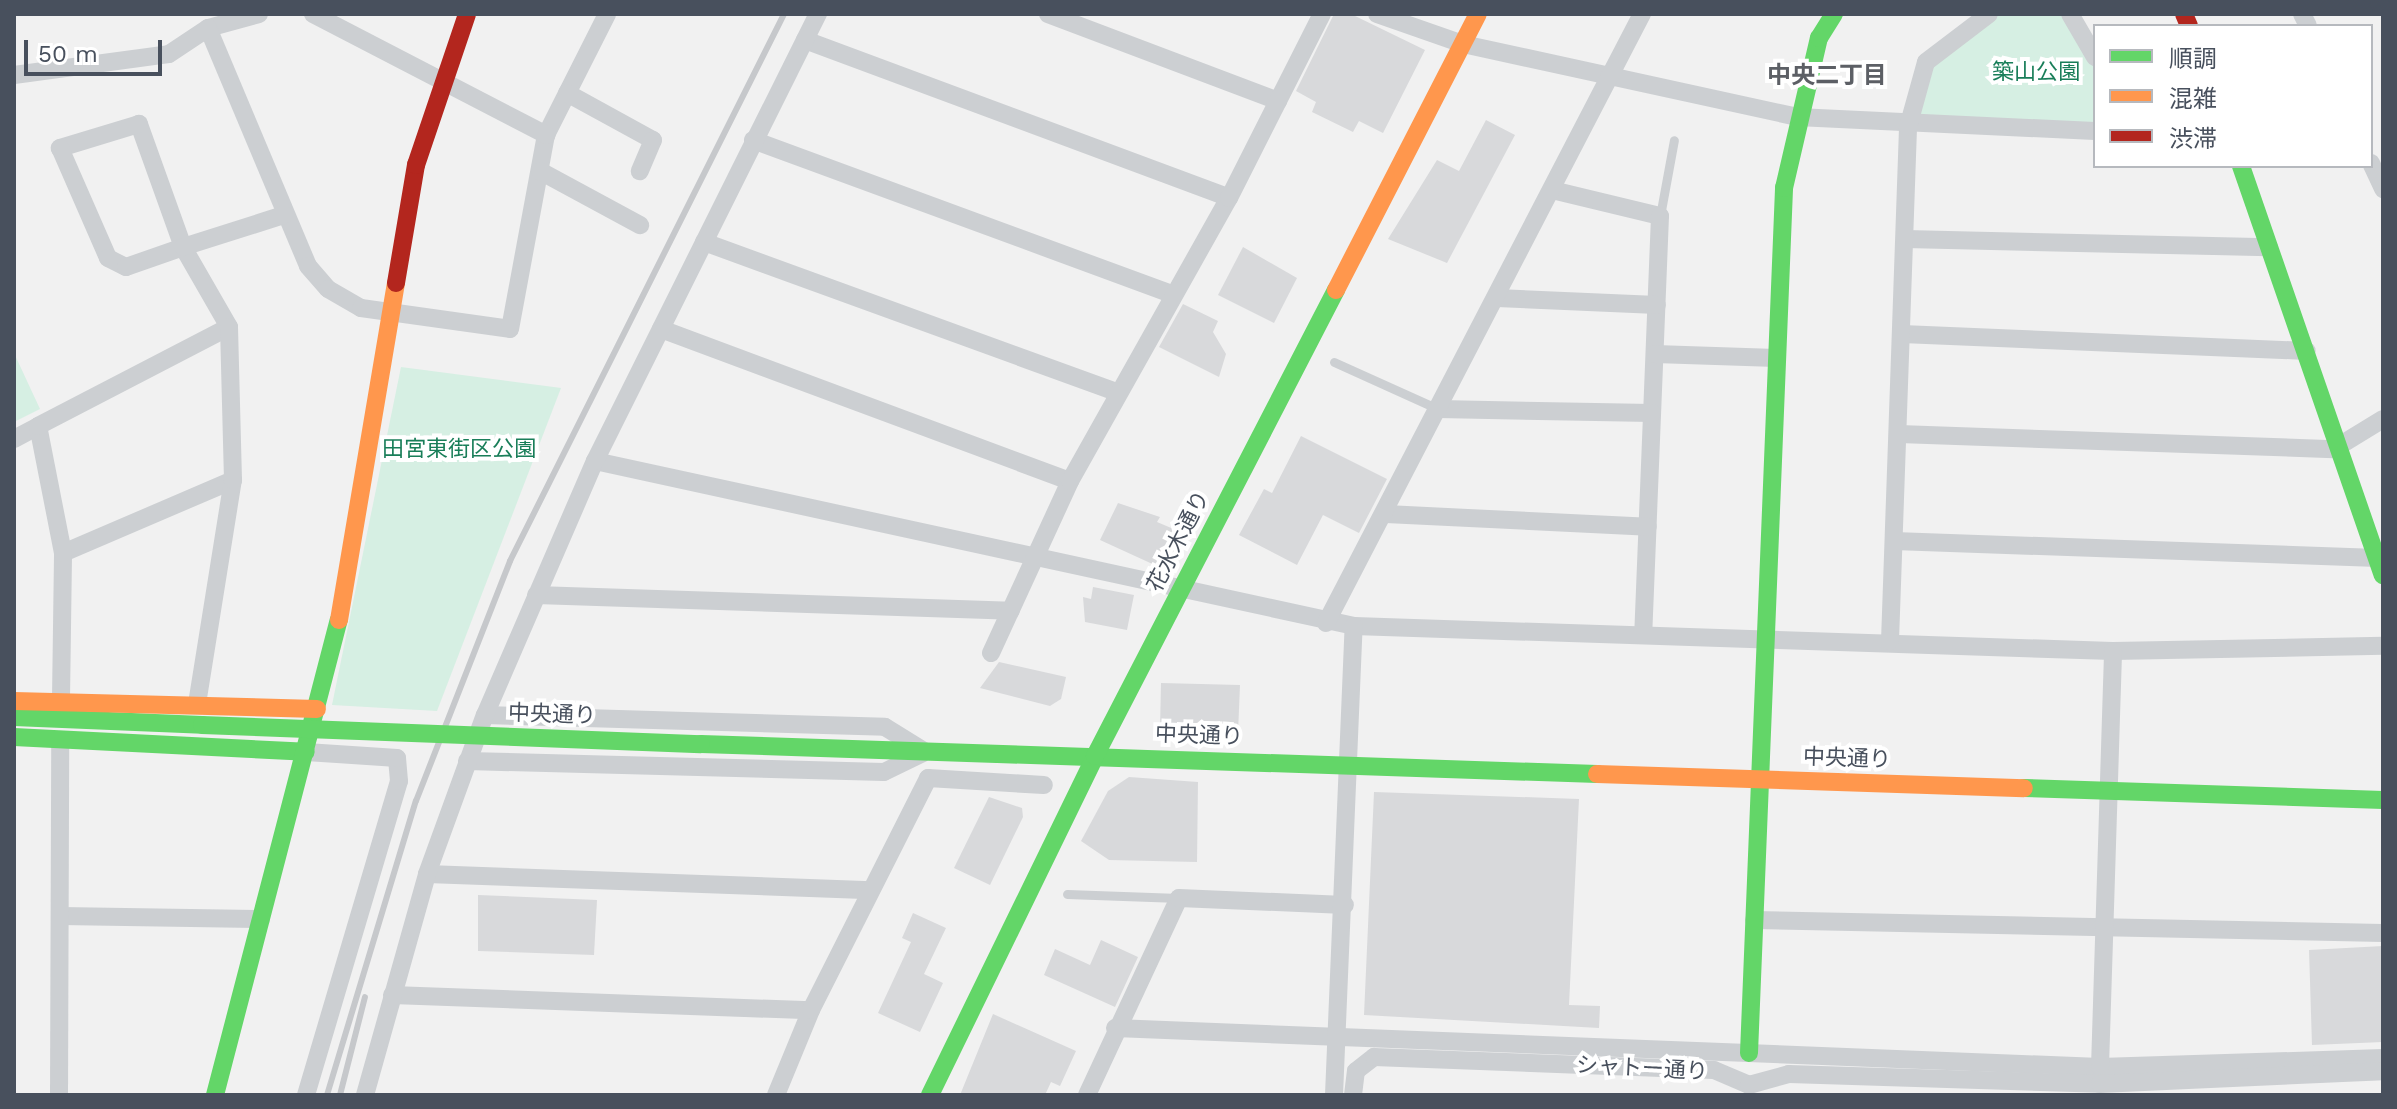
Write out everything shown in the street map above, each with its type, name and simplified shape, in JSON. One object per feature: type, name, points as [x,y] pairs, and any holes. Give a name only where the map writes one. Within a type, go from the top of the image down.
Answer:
[{"type":"street","points":[[14,75],[169,54],[208,28],[259,14]]},
{"type":"street","points":[[313,14],[546,135]]},
{"type":"street","points":[[215,1095],[317,709],[373,447],[416,165],[441,82],[467,14]]},
{"type":"street","points":[[208,28],[284,215],[308,266],[328,289],[391,317],[510,329],[546,135],[607,14]]},
{"type":"street","points":[[365,1095],[427,874],[485,715],[595,461],[818,14]]},
{"type":"street","points":[[1048,14],[1278,101]]},
{"type":"street","points":[[991,653],[1070,481],[1172,294],[1229,198],[1322,14]]},
{"type":"street","points":[[1377,14],[1463,44],[1797,117],[1908,127],[2093,131]]},
{"type":"street","name":"花水木通り","points":[[930,1095],[1095,756],[1478,14]]},
{"type":"street","points":[[1326,623],[1386,514],[1642,14]]},
{"type":"street","points":[[1834,14],[1819,38],[1797,117],[1784,188],[1748,1090],[1789,1074],[2100,1084],[2383,1071]]},
{"type":"street","points":[[1890,641],[1908,127],[1926,62],[1989,14]]},
{"type":"street","points":[[2070,14],[2093,54]]},
{"type":"street","points":[[805,40],[1229,198]]},
{"type":"street","points":[[567,93],[653,140],[640,171]]},
{"type":"street","points":[[197,704],[233,480],[229,327],[183,247],[139,124],[60,148],[108,258],[126,267],[183,247],[284,215]]},
{"type":"street","points":[[753,140],[1172,294]]},
{"type":"street","points":[[2373,167],[2383,189]]},
{"type":"street","points":[[1894,541],[2380,566],[2341,444],[2242,168]]},
{"type":"street","points":[[540,171],[640,225]]},
{"type":"street","points":[[1552,190],[1660,216],[1643,635]]},
{"type":"street","points":[[1905,239],[2269,247]]},
{"type":"street","points":[[704,242],[1118,393]]},
{"type":"street","points":[[1497,298],[1657,305]]},
{"type":"street","points":[[14,439],[229,327]]},
{"type":"street","points":[[661,329],[1070,481]]},
{"type":"street","points":[[1902,334],[2307,351]]},
{"type":"street","points":[[1655,354],[1776,358]]},
{"type":"street","points":[[1438,409],[1652,413]]},
{"type":"street","points":[[1899,434],[2341,444],[2383,419]]},
{"type":"street","points":[[38,426],[63,553],[61,699]]},
{"type":"street","points":[[595,461],[1179,592],[1354,626],[1890,641],[2113,651],[2383,646]]},
{"type":"street","points":[[63,553],[233,480]]},
{"type":"street","points":[[1386,514],[1648,527]]},
{"type":"street","points":[[536,595],[1011,611]]},
{"type":"street","points":[[1334,1095],[1341,1039],[1354,626]]},
{"type":"street","points":[[2100,1067],[2113,651]]},
{"type":"street","points":[[14,701],[61,699],[317,709]]},
{"type":"street","points":[[485,715],[885,727],[925,752]]},
{"type":"street","name":"中央通り","points":[[14,717],[925,752],[1351,763],[2383,800]]},
{"type":"street","points":[[14,737],[397,758],[399,781],[306,1095]]},
{"type":"street","points":[[59,1095],[60,741]]},
{"type":"street","points":[[467,761],[884,772],[925,752]]},
{"type":"street","points":[[776,1095],[811,1010],[928,778],[1044,785]]},
{"type":"street","points":[[427,874],[871,890]]},
{"type":"street","points":[[1087,1095],[1115,1028],[1179,898],[1345,905]]},
{"type":"street","points":[[60,916],[261,919]]},
{"type":"street","points":[[1754,920],[2104,931],[2383,933]]},
{"type":"street","points":[[392,995],[811,1010]]},
{"type":"street","points":[[1115,1028],[2100,1067],[2193,1079],[2383,1058]]},
{"type":"street","name":"シャトー通り","points":[[1353,1095],[1356,1071],[1374,1057],[1714,1070],[1748,1090]]},
{"type":"lane","points":[[1660,216],[1674,140]]},
{"type":"lane","points":[[1334,362],[1438,409]]},
{"type":"lane","points":[[1067,894],[1179,898]]},
{"type":"green space","name":"築山公園","points":[[1989,14],[2070,14],[2093,54],[2093,131],[1909,127],[1926,62]]},
{"type":"green space","points":[[14,353],[40,409],[14,422]]},
{"type":"green space","name":"田宮東街区公園","points":[[401,367],[561,388],[437,711],[332,705]]},
{"type":"building","points":[[1334,14],[1351,14],[1425,50],[1383,133],[1359,121],[1353,132],[1312,112],[1316,102],[1296,91]]},
{"type":"building","points":[[1486,120],[1515,135],[1447,263],[1388,239],[1437,160],[1459,171]]},
{"type":"building","points":[[1243,247],[1297,278],[1274,323],[1218,295]]},
{"type":"building","points":[[1183,304],[1218,321],[1213,332],[1226,354],[1219,377],[1159,347]]},
{"type":"building","points":[[1301,436],[1387,479],[1359,533],[1323,515],[1297,565],[1239,535],[1264,489],[1272,493]]},
{"type":"building","points":[[1118,503],[1160,517],[1157,522],[1176,530],[1159,567],[1100,540]]},
{"type":"building","points":[[1093,587],[1134,595],[1127,630],[1085,622],[1083,597],[1091,599]]},
{"type":"building","points":[[999,662],[1066,677],[1061,699],[1050,706],[980,688]]},
{"type":"building","points":[[1161,683],[1240,685],[1238,733],[1160,730]]},
{"type":"building","points":[[1129,777],[1198,782],[1197,862],[1109,860],[1081,841],[1108,791]]},
{"type":"building","points":[[1374,792],[1579,799],[1569,1005],[1600,1006],[1599,1028],[1364,1015]]},
{"type":"building","points":[[989,797],[1022,808],[1023,817],[990,885],[954,868]]},
{"type":"building","points":[[478,895],[597,900],[594,955],[478,951]]},
{"type":"building","points":[[913,913],[946,928],[924,974],[943,983],[920,1032],[878,1013],[911,942],[902,938]]},
{"type":"building","points":[[1101,940],[1138,957],[1115,1007],[1044,975],[1055,949],[1090,965]]},
{"type":"building","points":[[2383,946],[2383,1042],[2312,1045],[2309,950]]},
{"type":"building","points":[[993,1014],[1076,1051],[1060,1086],[1051,1082],[1045,1095],[960,1095]]},
{"type":"railway","points":[[327,1095],[416,801],[510,561],[784,14]]},
{"type":"railway","points":[[340,1095],[365,997]]},
{"type":"traffic: fast","points":[[1749,1053],[1784,188],[1819,38],[1834,14]]},
{"type":"traffic: fast","points":[[2242,168],[2383,575]]},
{"type":"traffic: fast","points":[[930,1095],[1095,756],[1336,290]]},
{"type":"traffic: fast","points":[[215,1095],[339,620]]},
{"type":"traffic: fast","points":[[14,717],[202,725]]},
{"type":"traffic: fast","points":[[202,725],[701,744]]},
{"type":"traffic: fast","points":[[14,737],[306,752]]},
{"type":"traffic: fast","points":[[701,744],[1597,774]]},
{"type":"traffic: fast","points":[[2024,788],[2383,800]]},
{"type":"traffic: slow","points":[[1336,290],[1478,14]]},
{"type":"traffic: slow","points":[[339,620],[396,283]]},
{"type":"traffic: slow","points":[[14,701],[317,709]]},
{"type":"traffic: slow","points":[[1597,774],[2024,788]]},
{"type":"traffic: jam","points":[[396,283],[416,165],[467,14]]},
{"type":"traffic: jam","points":[[2184,14],[2188,24]]},
{"type":"district","name":"中央二丁目","points":[[1827,76]]}]
